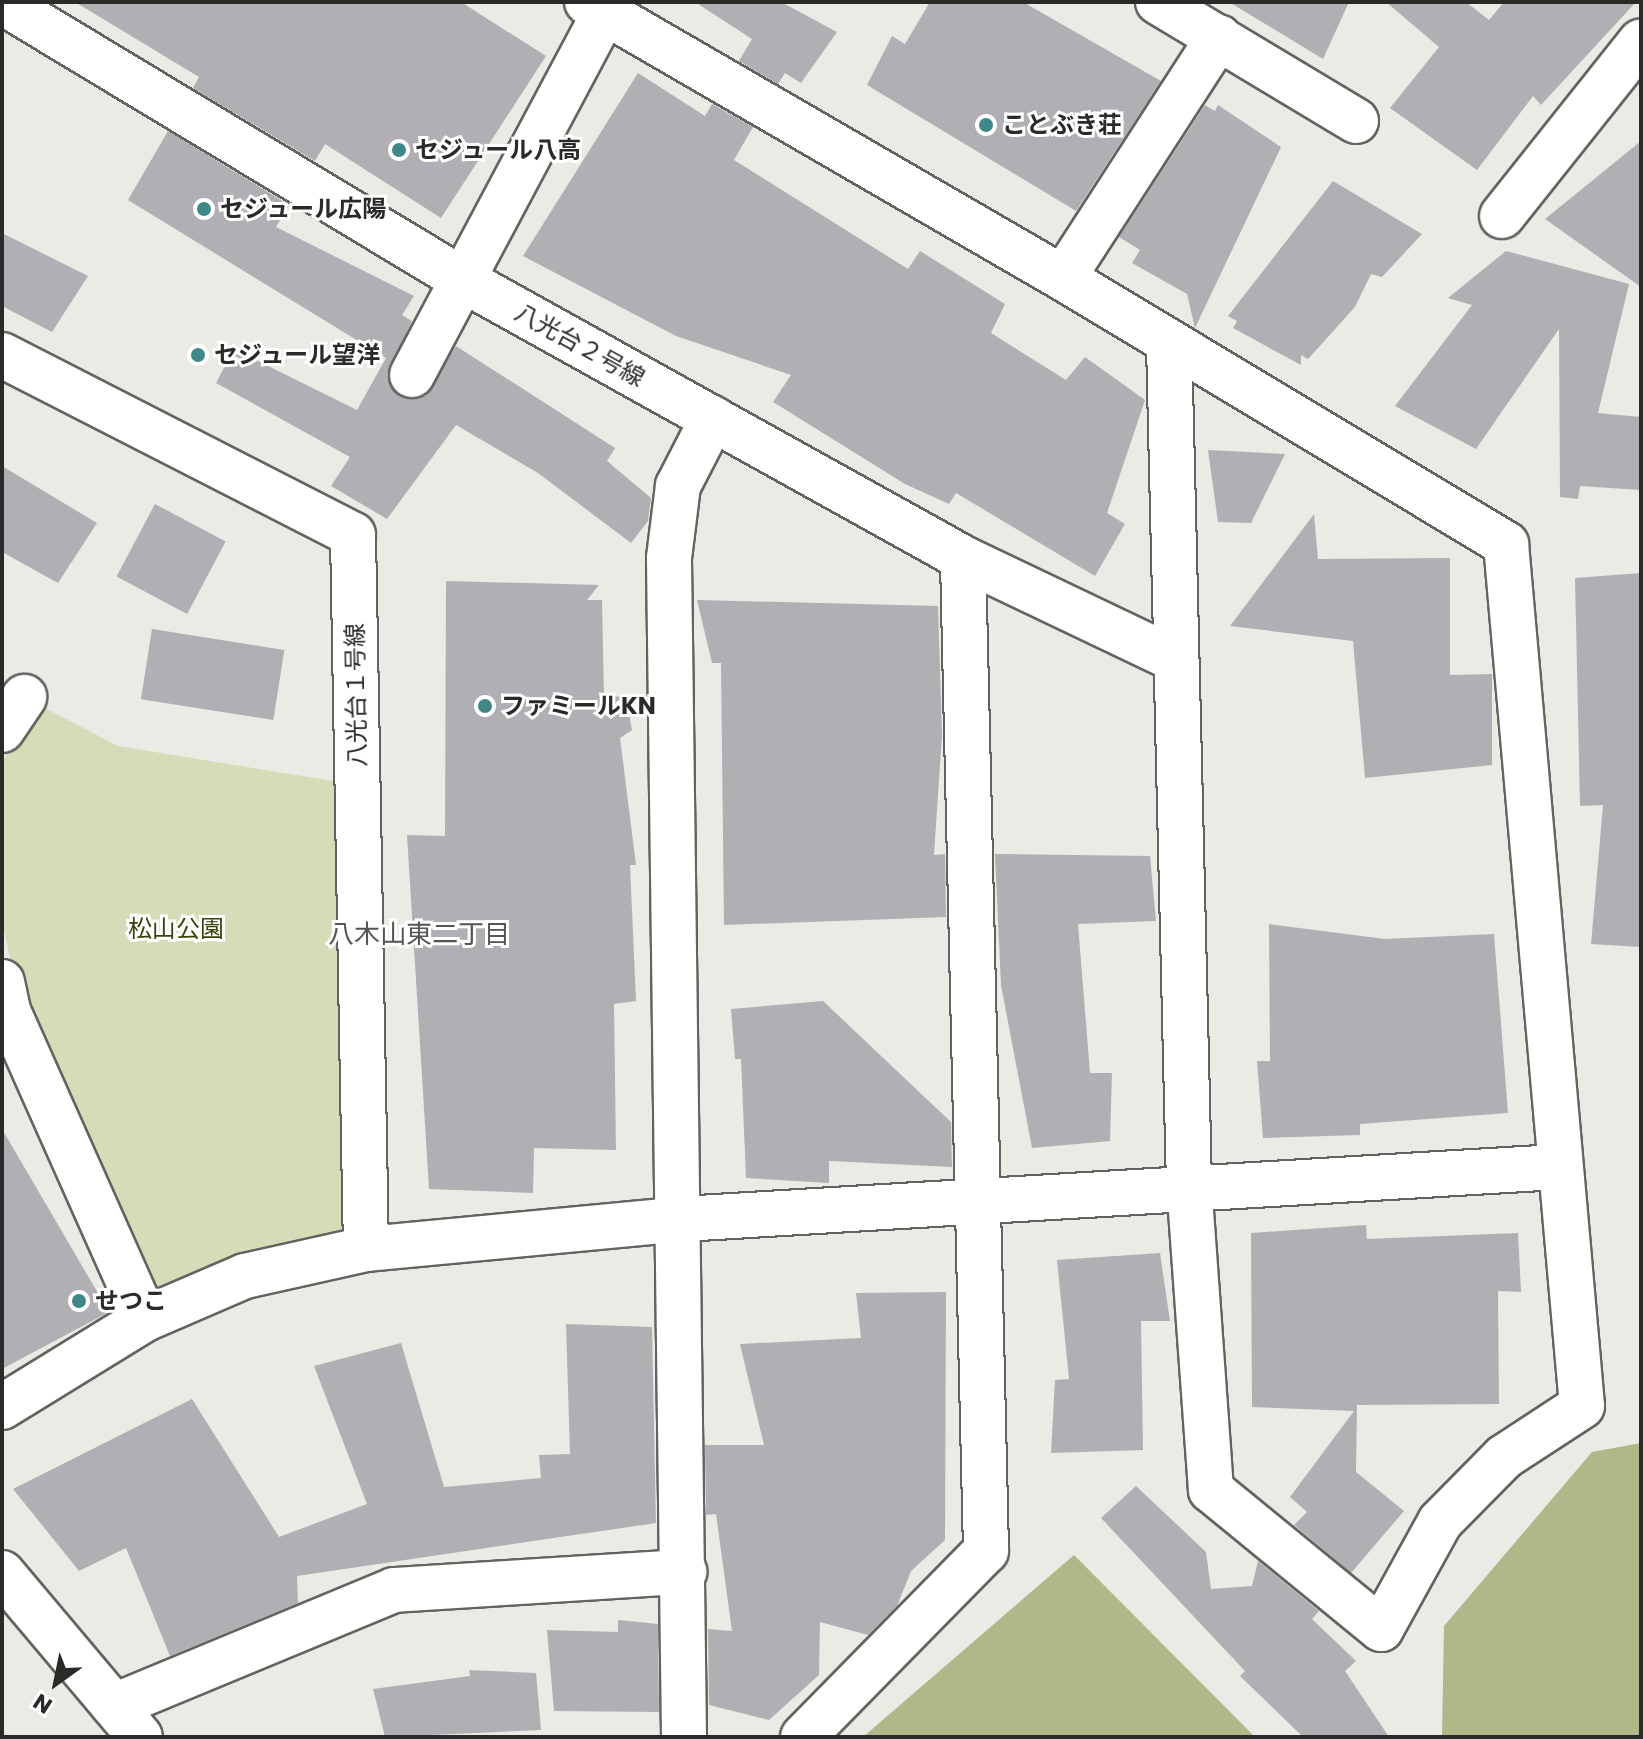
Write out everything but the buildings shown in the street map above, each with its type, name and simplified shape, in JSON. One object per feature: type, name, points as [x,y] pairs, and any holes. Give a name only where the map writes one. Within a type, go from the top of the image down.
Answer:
[{"type":"street","name":"八光台２号線","points":[[2,2],[463,280],[963,558],[1173,658]]},
{"type":"street","points":[[1158,2],[1356,121]]},
{"type":"street","points":[[412,375],[601,5],[1063,278],[1506,544],[1558,1167],[1582,1406],[1504,1457],[1440,1522],[1381,1629],[1211,1490],[1189,1185],[1173,658],[1169,343]]},
{"type":"street","points":[[1063,278],[1219,37]]},
{"type":"street","points":[[1502,216],[1641,41]]},
{"type":"street","name":"八光台１号線","points":[[2,355],[353,535],[366,1249]]},
{"type":"street","points":[[684,1737],[682,1219],[669,558],[678,486],[713,418]]},
{"type":"street","points":[[803,1737],[986,1551],[981,1200],[963,558]]},
{"type":"street","points":[[2,982],[8,1011],[145,1319]]},
{"type":"street","points":[[2,1407],[145,1319],[245,1276],[366,1249],[682,1219],[1189,1185],[1558,1167]]},
{"type":"street","points":[[2,1573],[127,1721],[394,1590],[684,1572]]},
{"type":"green space","name":"松山公園","points":[[39,705],[118,746],[345,783],[353,1240],[159,1298],[21,1013],[2,919],[2,762]]},
{"type":"green space","points":[[1641,1443],[1641,1737],[1442,1737],[1444,1626],[1592,1452]]},
{"type":"green space","points":[[1074,1555],[1255,1737],[863,1737]]},
{"type":"place","name":"ことぶき荘","points":[[986,125]]},
{"type":"place","name":"セジュール八高","points":[[399,150]]},
{"type":"place","name":"セジュール広陽","points":[[204,209]]},
{"type":"place","name":"セジュール望洋","points":[[198,355]]},
{"type":"place","name":"ファミールKN","points":[[485,706]]},
{"type":"place","name":"せつこ","points":[[79,1301]]},
{"type":"district","name":"八木山東二丁目","points":[[419,935]]}]
